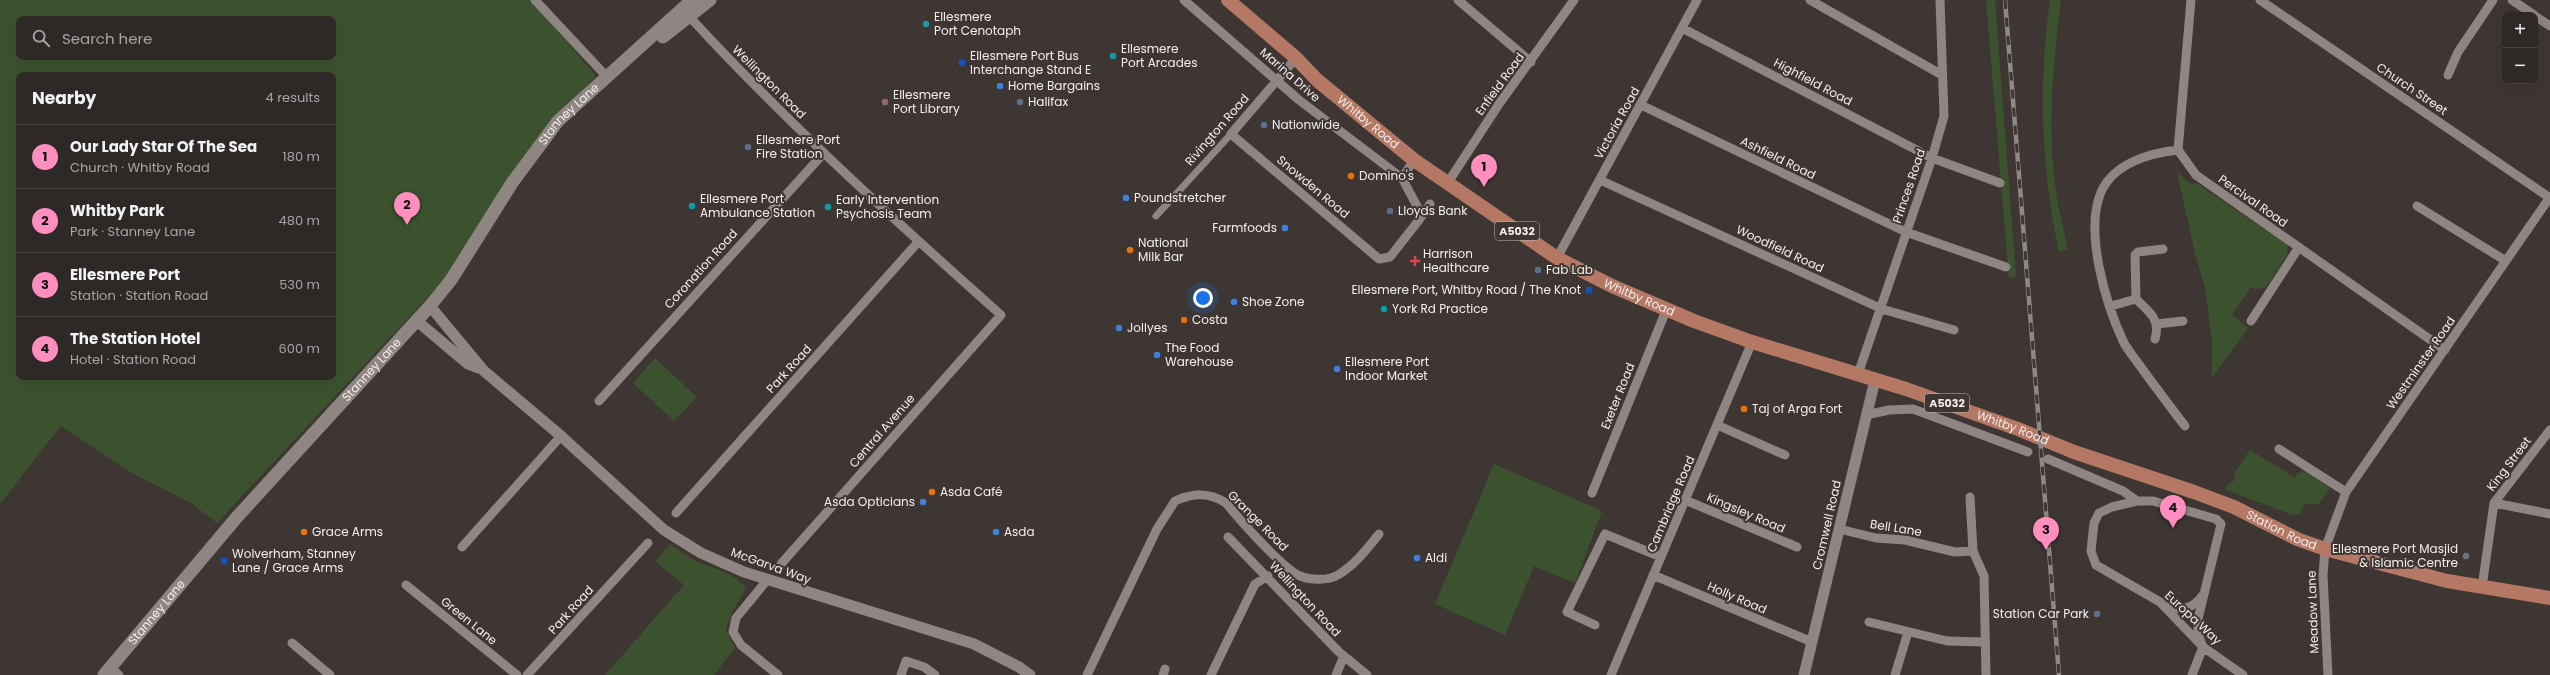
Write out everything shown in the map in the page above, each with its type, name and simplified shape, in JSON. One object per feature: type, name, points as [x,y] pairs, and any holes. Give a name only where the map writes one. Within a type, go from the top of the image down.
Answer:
[{"type":"main road","name":"Stanney Lane","points":[[686,13],[692,0]]},
{"type":"main road","name":"Stanney Lane","points":[[111,672],[237,517],[430,306],[451,280],[535,149],[558,121],[627,58],[686,13],[710,0]]},
{"type":"main road","name":"Whitby Road","points":[[1228,0],[1296,58],[1317,80],[1414,160],[1557,258],[1612,286],[1752,342],[1858,374],[2018,429],[2074,452]]},
{"type":"main road","name":"Station Road","points":[[2074,452],[2227,505],[2297,539],[2325,549],[2447,580],[2548,598]]},
{"type":"street","points":[[535,0],[607,77]]},
{"type":"street","name":"Marina Drive","points":[[1184,0],[1277,79],[1299,100],[1402,178]]},
{"type":"street","points":[[1458,0],[1531,62]]},
{"type":"street","name":"Enfield Road","points":[[1447,184],[1493,113],[1574,0]]},
{"type":"street","name":"Victoria Road","points":[[1557,258],[1697,0]]},
{"type":"street","points":[[1810,0],[1942,75]]},
{"type":"street","name":"Princes Road","points":[[1858,374],[1882,309],[1906,232],[1932,158],[1944,116],[1940,0]]},
{"type":"street","points":[[2184,426],[2124,344],[2110,306],[2102,277],[2095,236],[2097,207],[2102,191],[2116,174],[2126,165],[2143,157],[2178,150],[2191,0]]},
{"type":"street","name":"Church Street","points":[[2260,0],[2550,198]]},
{"type":"street","points":[[2448,75],[2458,52],[2493,0]]},
{"type":"street","points":[[2512,0],[2530,12]]},
{"type":"street","name":"Wellington Road","points":[[686,13],[751,83],[823,154],[1001,315]]},
{"type":"street","points":[[2538,18],[2550,26]]},
{"type":"street","name":"Highfield Road","points":[[1682,28],[1932,158],[2000,183]]},
{"type":"street","name":"Rivington Road","points":[[1156,216],[1231,134],[1296,58]]},
{"type":"street","name":"Ashfield Road","points":[[1641,104],[1906,232],[2006,267]]},
{"type":"street","name":"Snowden Road","points":[[1231,134],[1379,259],[1390,257],[1419,220]]},
{"type":"street","name":"Percival Road","points":[[2178,150],[2196,175],[2445,350]]},
{"type":"street","name":"Coronation Road","points":[[599,401],[823,154]]},
{"type":"street","points":[[1414,160],[1402,178],[1418,208],[1419,220]]},
{"type":"street","name":"Woodfield Road","points":[[1600,180],[1882,309],[1954,330]]},
{"type":"street","name":"Westminster Road","points":[[2325,549],[2346,492],[2550,198]]},
{"type":"street","points":[[1419,220],[1430,204]]},
{"type":"street","points":[[2417,206],[2506,262]]},
{"type":"street","name":"Park Road","points":[[676,513],[919,241]]},
{"type":"street","points":[[2251,321],[2299,247]]},
{"type":"street","points":[[2155,339],[2157,324],[2153,316],[2136,299],[2135,255],[2138,252],[2163,249]]},
{"type":"street","points":[[2110,306],[2132,302],[2136,299]]},
{"type":"street","name":"McGarva Way","points":[[430,306],[484,371],[561,436],[664,530],[701,553],[744,572],[974,644],[1019,667],[1030,675]]},
{"type":"street","name":"Exeter Road","points":[[1592,493],[1667,308]]},
{"type":"street","name":"Central Avenue","points":[[781,564],[1001,315]]},
{"type":"street","name":"McGarva Way","points":[[417,320],[468,364],[484,371]]},
{"type":"street","points":[[2157,324],[2183,321]]},
{"type":"street","name":"Cambridge Road","points":[[1611,675],[1752,342]]},
{"type":"street","name":"Cromwell Road","points":[[1804,675],[1875,380]]},
{"type":"street","name":"Whitby Road","points":[[1866,415],[1888,410],[1913,409],[2028,452]]},
{"type":"street","points":[[1717,425],[1785,456]]},
{"type":"street","name":"King Street","points":[[2482,587],[2494,503],[2550,430]]},
{"type":"street","points":[[462,548],[561,436]]},
{"type":"street","points":[[2280,449],[2346,492]]},
{"type":"street","points":[[2048,459],[2123,491],[2137,501],[2164,503],[2209,517],[2219,522],[2221,528],[2203,595],[2197,627],[2204,647],[2192,675]]},
{"type":"street","name":"Grange Road","points":[[1087,675],[1158,530],[1175,501],[1195,494],[1218,498],[1226,503],[1284,564],[1298,575],[1314,579],[1337,576],[1361,557],[1379,534]]},
{"type":"street","points":[[1970,497],[1973,552],[1984,576],[1986,618],[1984,642],[1986,675]]},
{"type":"street","name":"Kingsley Road","points":[[1685,500],[1797,547]]},
{"type":"street","name":"Europa Way","points":[[2137,501],[2112,507],[2100,513],[2094,523],[2091,551],[2096,565],[2166,607],[2204,647],[2243,675]]},
{"type":"street","points":[[2494,503],[2550,514]]},
{"type":"street","name":"Bell Lane","points":[[1839,529],[1876,538],[1905,540],[1955,552],[1973,552]]},
{"type":"street","points":[[1595,625],[1567,612],[1604,534],[1661,557]]},
{"type":"street","name":"Wellington Road","points":[[1228,536],[1344,656],[1367,675]]},
{"type":"street","name":"Park Road","points":[[528,675],[648,543]]},
{"type":"street","name":"Meadow Lane","points":[[2325,549],[2323,575],[2328,675]]},
{"type":"street","points":[[1211,675],[1255,584],[1268,576]]},
{"type":"street","name":"Holly Road","points":[[1653,576],[1812,642]]},
{"type":"street","points":[[768,579],[736,618],[733,632],[741,645],[776,674]]},
{"type":"street","name":"Green Lane","points":[[406,585],[517,675]]},
{"type":"street","points":[[2166,607],[2189,608],[2196,604],[2203,595]]},
{"type":"street","points":[[1869,622],[1947,641],[1984,642]]},
{"type":"street","points":[[1895,675],[1908,632]]},
{"type":"street","points":[[292,643],[330,675]]},
{"type":"street","points":[[1336,675],[1344,656]]},
{"type":"street","points":[[901,675],[906,661],[924,667],[935,675]]},
{"type":"green space","points":[[0,0],[531,0],[596,76],[556,118],[453,270],[217,523],[191,503],[132,473],[61,426],[0,504]]},
{"type":"green space","points":[[1986,0],[1995,0],[2016,277],[2009,278]]},
{"type":"green space","points":[[2050,0],[2061,0],[2052,96],[2052,145],[2056,193],[2068,250],[2059,252],[2048,190],[2043,126],[2044,63]]},
{"type":"green space","points":[[2177,172],[2191,184],[2196,183],[2288,245],[2287,255],[2265,288],[2256,289],[2251,287],[2232,315],[2248,328],[2212,378],[2212,341],[2205,288],[2195,253]]},
{"type":"green space","points":[[655,358],[697,397],[674,421],[633,383]]},
{"type":"green space","points":[[2250,450],[2294,477],[2301,471],[2308,472],[2330,488],[2318,505],[2311,503],[2304,505],[2300,514],[2293,515],[2226,490],[2227,485],[2235,480],[2234,474]]},
{"type":"green space","points":[[1494,464],[1602,511],[1575,583],[1534,566],[1505,635],[1435,604]]},
{"type":"green space","points":[[670,544],[694,560],[730,575],[742,583],[746,589],[733,610],[726,630],[735,648],[714,675],[605,675],[684,585],[655,561]]},
{"type":"railway","points":[[2005,0],[2059,675]]},
{"type":"place","name":"Ellesmere Port Cenotaph","points":[[926,24]]},
{"type":"place","name":"Ellesmere Port Arcades","points":[[1113,56]]},
{"type":"place","name":"Ellesmere Port Bus Interchange Stand E","points":[[962,63]]},
{"type":"place","name":"Home Bargains","points":[[1000,86]]},
{"type":"place","name":"Ellesmere Port Library","points":[[885,102]]},
{"type":"place","name":"Halifax","points":[[1020,102]]},
{"type":"place","name":"Nationwide","points":[[1264,125]]},
{"type":"place","name":"Ellesmere Port Fire Station","points":[[748,147]]},
{"type":"place","name":"Domino's","points":[[1351,176]]},
{"type":"place","name":"Our Lady Star Of The Sea","points":[[1484,187]]},
{"type":"place","name":"Poundstretcher","points":[[1126,198]]},
{"type":"place","name":"Ellesmere Port Ambulance Station","points":[[692,206]]},
{"type":"place","name":"Early Intervention Psychosis Team","points":[[828,207]]},
{"type":"place","name":"Lloyds Bank","points":[[1390,211]]},
{"type":"place","name":"Whitby Park","points":[[407,225]]},
{"type":"place","name":"Farmfoods","points":[[1285,228]]},
{"type":"place","name":"National Milk Bar","points":[[1130,250]]},
{"type":"place","name":"Harrison Healthcare","points":[[1415,261]]},
{"type":"place","name":"Fab Lab","points":[[1538,270]]},
{"type":"place","name":"Ellesmere Port, Whitby Road / The Knot","points":[[1589,290]]},
{"type":"place","name":"Shoe Zone","points":[[1234,302]]},
{"type":"place","name":"York Rd Practice","points":[[1384,309]]},
{"type":"place","name":"Costa","points":[[1184,320]]},
{"type":"place","name":"Jollyes","points":[[1119,328]]},
{"type":"place","name":"The Food Warehouse","points":[[1157,355]]},
{"type":"place","name":"Ellesmere Port Indoor Market","points":[[1337,369]]},
{"type":"place","name":"Taj of Arga Fort","points":[[1744,409]]},
{"type":"place","name":"Asda Café","points":[[932,492]]},
{"type":"place","name":"Asda Opticians","points":[[923,502]]},
{"type":"place","name":"The Station Hotel","points":[[2173,528]]},
{"type":"place","name":"Grace Arms","points":[[304,532]]},
{"type":"place","name":"Asda","points":[[996,532]]},
{"type":"place","name":"Ellesmere Port","points":[[2046,550]]},
{"type":"place","name":"Ellesmere Port Masjid & Islamic Centre","points":[[2466,556]]},
{"type":"place","name":"Aldi","points":[[1417,558]]},
{"type":"place","name":"Wolverham, Stanney Lane / Grace Arms","points":[[224,561]]},
{"type":"place","name":"Station Car Park","points":[[2097,614]]}]
